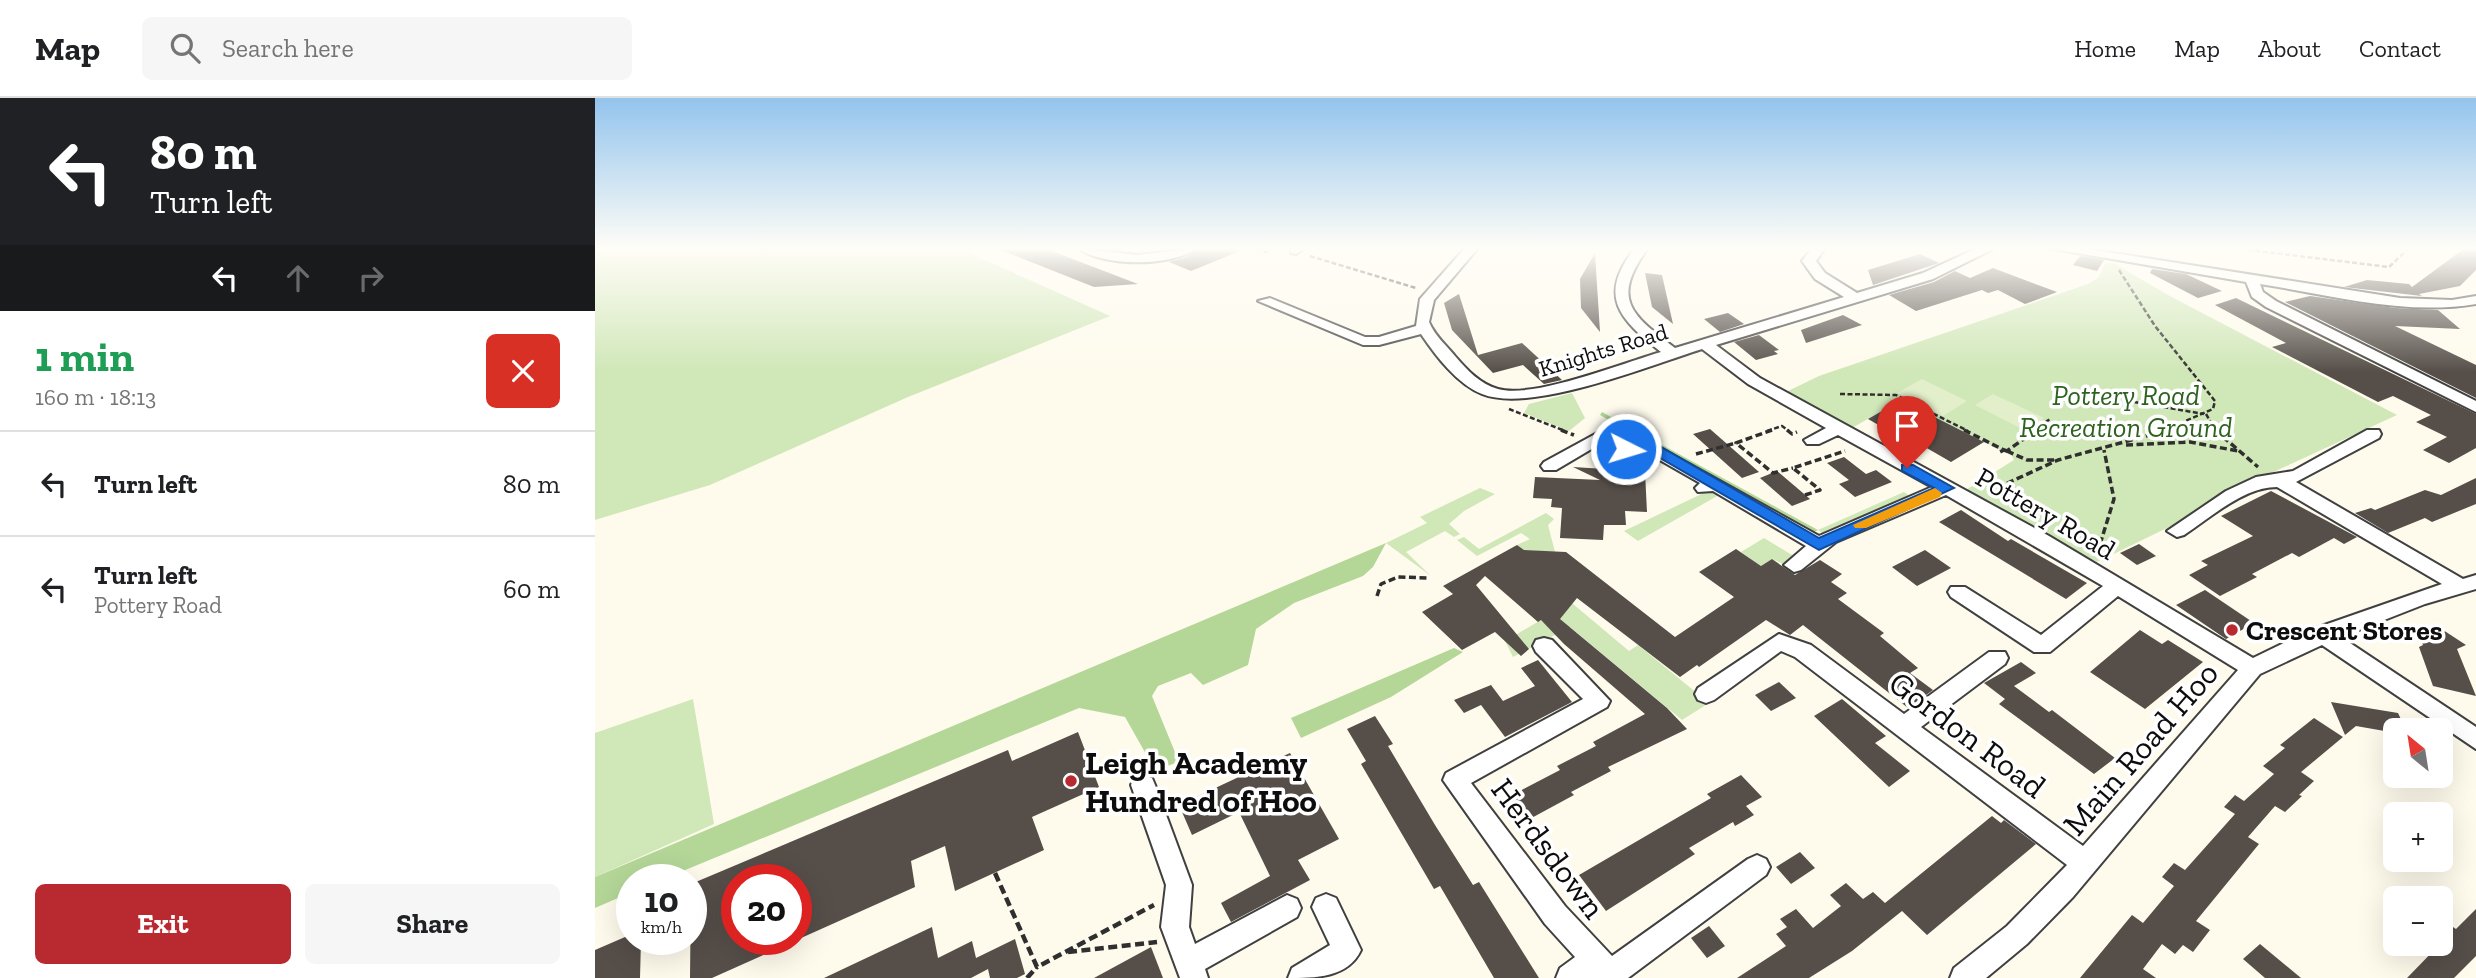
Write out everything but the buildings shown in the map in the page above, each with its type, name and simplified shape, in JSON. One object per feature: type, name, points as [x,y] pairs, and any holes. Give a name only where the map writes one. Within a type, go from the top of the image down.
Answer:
[{"type":"street","points":[[1435,289],[1423,307],[1425,329],[1468,381],[1482,391]]},
{"type":"street","points":[[1622,289],[1621,299],[1633,323],[1672,353]]},
{"type":"street","points":[[1842,289],[1856,298]]},
{"type":"street","name":"Knights Road","points":[[1482,391],[1514,396],[1533,394],[1885,289]]},
{"type":"street","points":[[2255,289],[2271,304],[2476,407]]},
{"type":"street","points":[[2309,289],[2400,302],[2452,304],[2476,300]]},
{"type":"street","points":[[1265,301],[1363,341],[1379,341],[1425,329]]},
{"type":"street","name":"Pottery Road","points":[[1704,343],[1753,381],[1972,501],[2252,668]]},
{"type":"street","points":[[1806,436],[1839,428]]},
{"type":"street","points":[[2177,531],[2232,495],[2262,481],[2281,481],[2373,434]]},
{"type":"street","points":[[1550,466],[1599,437],[1626,449],[1655,450],[1709,486],[1819,545]]},
{"type":"street","points":[[2281,481],[2468,584]]},
{"type":"street","points":[[1794,565],[1829,538],[1946,488]]},
{"type":"street","name":"Main Road Hoo","points":[[1964,978],[2025,927],[2085,863],[2252,668],[2321,634],[2387,608],[2468,584]]},
{"type":"street","points":[[1958,592],[2042,646],[2117,586]]},
{"type":"street","points":[[2321,634],[2476,739]]},
{"type":"street","name":"Gordon Road","points":[[1706,694],[1779,642],[1803,651],[2085,863]]},
{"type":"street","name":"Herdsdown","points":[[1544,646],[1599,701],[1455,780],[1555,915],[1606,971]]},
{"type":"street","points":[[1904,727],[1997,659]]},
{"type":"street","points":[[1143,785],[1178,892],[1175,927],[1190,971],[1287,908]]},
{"type":"street","points":[[1570,978],[1606,971],[1757,867]]},
{"type":"street","points":[[1302,978],[1347,950],[1326,907]]},
{"type":"path","points":[[1421,289],[1432,292]]},
{"type":"path","points":[[1840,394],[1896,395],[2027,460],[2104,450],[2206,414],[2213,409],[2215,401],[2159,333],[2132,289]]},
{"type":"path","points":[[1482,391],[1490,400],[1591,442]]},
{"type":"path","points":[[2129,407],[2134,402],[2206,414]]},
{"type":"path","points":[[2206,414],[2216,432],[2281,481]]},
{"type":"path","points":[[1999,453],[2050,419]]},
{"type":"path","points":[[1696,454],[1782,426],[1793,434],[1806,436]]},
{"type":"path","points":[[2117,446],[2190,442],[2238,451]]},
{"type":"path","points":[[1736,443],[1773,472],[1865,444]]},
{"type":"path","points":[[2090,569],[2104,538],[2114,499],[2104,450]]},
{"type":"path","points":[[1972,501],[2057,458]]},
{"type":"path","points":[[1793,468],[1821,490],[1805,495]]},
{"type":"path","points":[[1377,596],[1381,584],[1387,580],[1407,576],[1428,578]]},
{"type":"path","points":[[995,873],[1037,967]]},
{"type":"path","points":[[1027,978],[1037,967],[1178,892]]},
{"type":"path","points":[[1065,952],[1153,943],[1178,936]]},
{"type":"green space","points":[[595,289],[1050,289],[1110,316],[908,397],[710,485],[595,520]]},
{"type":"green space","name":"Pottery Road Recreation Ground","points":[[2073,289],[2158,289],[2397,415],[2254,481],[2200,512],[2097,562],[1964,491],[2014,460],[2012,456],[1901,400],[1852,428],[1786,392],[1819,376]]},
{"type":"green space","points":[[1922,379],[1967,401],[1943,416],[1897,393]]},
{"type":"green space","points":[[1572,393],[1585,418],[1569,431],[1524,413],[1529,404]]},
{"type":"green space","points":[[1993,394],[2044,418],[2026,431],[1975,405]]},
{"type":"green space","points":[[1602,412],[1818,530],[1810,534],[1600,415]]},
{"type":"green space","points":[[1480,488],[1495,494],[1464,511],[1449,524],[1460,534],[1454,537],[1445,531],[1406,552],[1431,576],[1386,543],[1427,523],[1420,517]]},
{"type":"green space","points":[[1714,488],[1740,501],[1735,504],[1719,495],[1638,541],[1624,531]]},
{"type":"green space","points":[[1904,492],[1915,500],[1825,535],[1818,530]]},
{"type":"green space","points":[[1546,513],[1554,519],[1548,525],[1555,552],[1524,550],[1517,545],[1530,539],[1521,533],[1477,556],[1457,540],[1464,537],[1479,549]]},
{"type":"green space","points":[[1764,538],[1797,558],[1792,568],[1772,559],[1761,566],[1741,552]]},
{"type":"green space","points":[[1386,543],[1373,567],[1363,576],[1294,603],[1256,629],[1248,665],[1203,685],[1191,673],[1158,686],[1152,696],[1179,762],[1155,770],[1125,717],[1079,708],[700,864],[626,864]]},
{"type":"green space","points":[[1566,598],[1629,651],[1638,645],[1709,703],[1682,720],[1570,627],[1513,657],[1505,641],[1541,620],[1544,623]]},
{"type":"green space","points":[[1454,648],[1463,652],[1391,697],[1301,738],[1291,718]]},
{"type":"green space","points":[[693,699],[714,824],[624,864],[616,864],[616,868],[595,877],[595,733]]},
{"type":"green space","points":[[616,868],[616,899],[595,908],[595,877]]},
{"type":"slow traffic","points":[[1861,525],[1935,493]]},
{"type":"place","name":"Crescent Stores","points":[[2232,630]]},
{"type":"place","name":"Leigh Academy Hundred of Hoo","points":[[1071,781]]},
{"type":"route","points":[[1626,449],[1655,450],[1819,545],[1829,538],[1946,488],[1907,468]]}]
